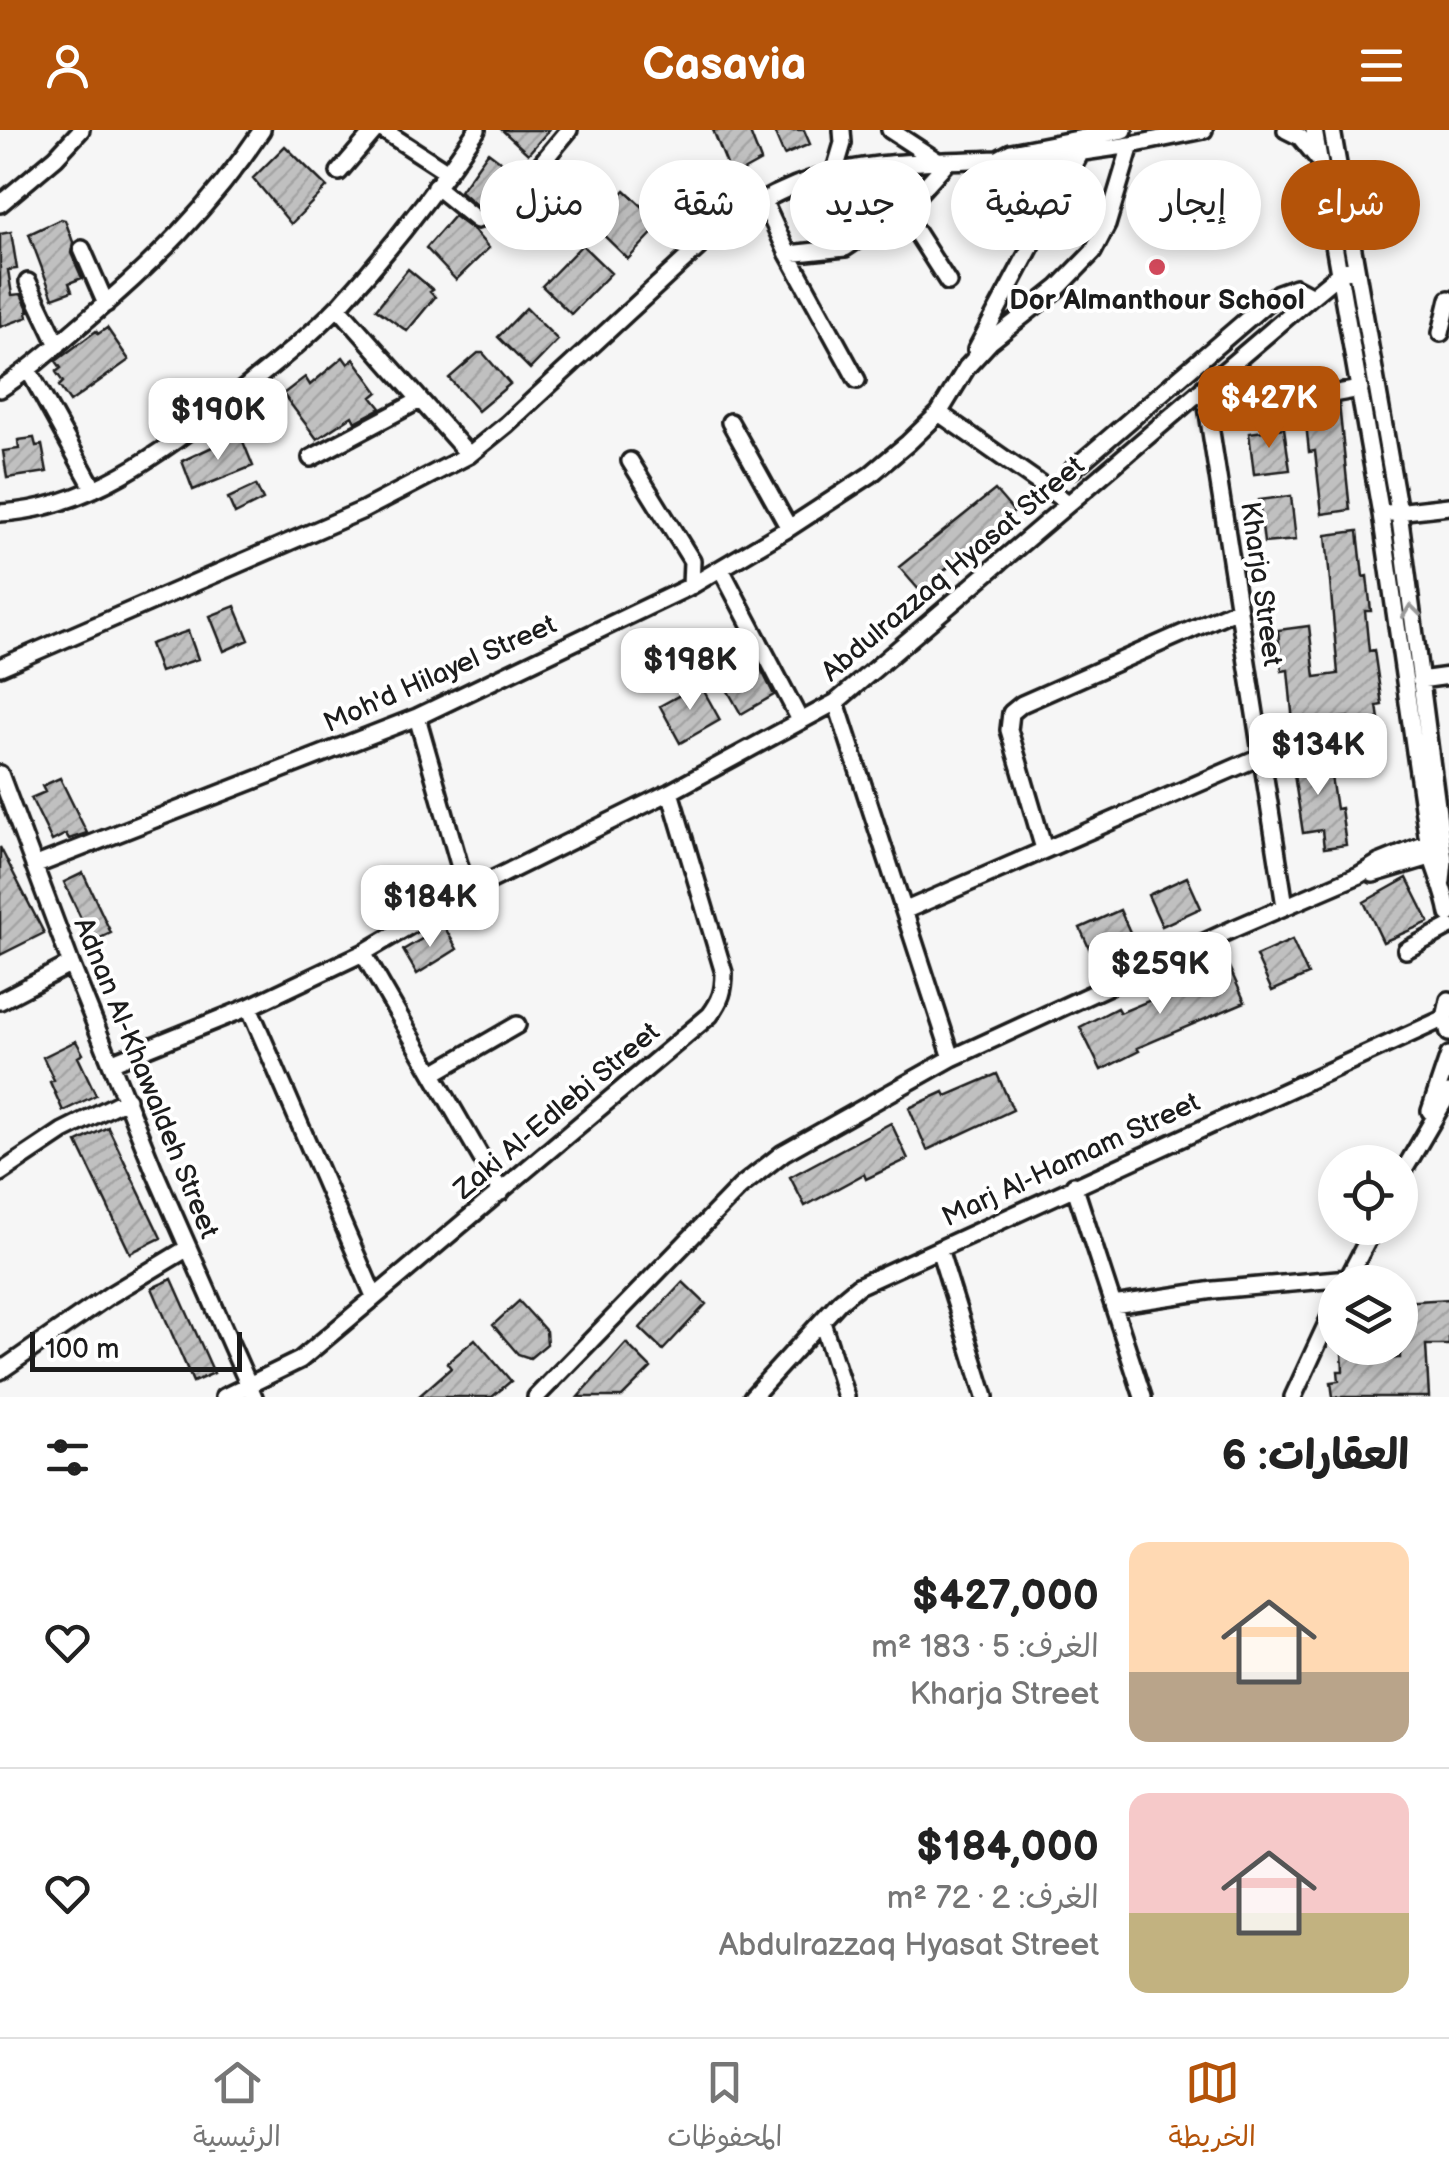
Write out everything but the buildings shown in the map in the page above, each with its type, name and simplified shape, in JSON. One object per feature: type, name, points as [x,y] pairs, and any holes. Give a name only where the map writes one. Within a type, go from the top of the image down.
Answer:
[{"type":"street","points":[[0,204],[56,157],[81,130]]},
{"type":"street","points":[[0,389],[29,371],[158,258],[206,207],[262,130]]},
{"type":"street","points":[[339,172],[379,130],[446,171]]},
{"type":"street","points":[[0,512],[38,509],[94,489],[142,464],[293,350],[338,307],[477,130]]},
{"type":"street","points":[[545,160],[570,130]]},
{"type":"street","points":[[839,160],[842,130]]},
{"type":"street","points":[[890,130],[943,162]]},
{"type":"street","points":[[998,159],[1011,152],[1204,130]]},
{"type":"street","points":[[1286,130],[1324,160]]},
{"type":"street","points":[[1314,130],[1328,160]]},
{"type":"street","points":[[1331,160],[1332,130]]},
{"type":"street","points":[[1333,160],[1342,130]]},
{"type":"street","points":[[931,162],[998,159],[1015,162],[1080,154],[1128,138]]},
{"type":"street","name":"Moh'd Hilayel Street","points":[[34,866],[418,716],[691,586],[870,475],[939,412],[967,367],[991,342],[1058,288],[1093,252],[1107,225],[1128,138]]},
{"type":"street","points":[[967,367],[1080,154]]},
{"type":"street","points":[[931,176],[943,162]]},
{"type":"street","points":[[436,186],[476,220]]},
{"type":"street","points":[[770,215],[858,380]]},
{"type":"street","points":[[82,248],[106,304]]},
{"type":"street","points":[[0,667],[363,510],[468,455],[507,424],[694,250]]},
{"type":"street","points":[[788,254],[826,250]]},
{"type":"street","points":[[928,250],[948,282]]},
{"type":"street","points":[[1345,250],[1399,512],[1436,848]]},
{"type":"street","points":[[1348,270],[1360,389],[1449,914]]},
{"type":"street","name":"Abdulrazzaq Hyasat Street","points":[[113,1062],[249,1007],[364,954],[467,892],[670,792],[836,702],[1204,387],[1348,270]]},
{"type":"street","points":[[28,282],[58,344]]},
{"type":"street","points":[[1074,469],[1278,292],[1295,287],[1312,296]]},
{"type":"street","points":[[1441,333],[1449,300]]},
{"type":"street","points":[[338,307],[468,455]]},
{"type":"street","points":[[29,371],[94,489]]},
{"type":"street","name":"Kharja Street","points":[[1204,387],[1285,906]]},
{"type":"street","points":[[1320,396],[1360,389]]},
{"type":"street","points":[[311,458],[420,400]]},
{"type":"street","points":[[939,412],[1068,503]]},
{"type":"street","points":[[730,422],[789,528]]},
{"type":"street","points":[[630,461],[692,561],[691,586]]},
{"type":"street","points":[[1382,514],[1449,506]]},
{"type":"street","points":[[721,569],[800,720]]},
{"type":"street","points":[[1044,849],[1010,730],[1011,713],[1022,704],[1238,609]]},
{"type":"street","points":[[1420,680],[1449,676]]},
{"type":"street","points":[[836,702],[952,1058]]},
{"type":"street","points":[[418,716],[467,892]]},
{"type":"street","points":[[906,910],[1262,756]]},
{"type":"street","name":"Adnan Al-Khawaldeh Street","points":[[0,774],[71,964],[188,1248],[252,1390]]},
{"type":"street","name":"Zaki Al-Edlebi Street","points":[[224,1397],[252,1390],[300,1360],[710,1015],[724,992],[719,953],[670,792]]},
{"type":"street","points":[[0,830],[19,824]]},
{"type":"street","points":[[536,1397],[760,1169],[831,1125],[952,1058],[1285,906],[1436,848]]},
{"type":"street","points":[[1406,950],[1449,927]]},
{"type":"street","points":[[364,954],[501,1192]]},
{"type":"street","points":[[0,1001],[71,964]]},
{"type":"street","points":[[1448,1013],[1449,981]]},
{"type":"street","points":[[249,1007],[374,1296]]},
{"type":"street","name":"Marj Al-Hamam Street","points":[[752,1397],[858,1286],[1448,1013]]},
{"type":"street","points":[[434,1073],[517,1025]]},
{"type":"street","points":[[1420,1138],[1449,1055]]},
{"type":"street","points":[[1416,1145],[1449,1092]]},
{"type":"street","points":[[0,1173],[63,1131],[127,1100]]},
{"type":"street","points":[[1074,1185],[1143,1397]]},
{"type":"street","points":[[0,1371],[110,1295],[188,1248]]},
{"type":"street","points":[[939,1248],[985,1397]]},
{"type":"street","points":[[1113,1305],[1214,1290],[1318,1282]]},
{"type":"street","points":[[822,1322],[846,1397]]},
{"type":"street","points":[[1293,1397],[1318,1343]]},
{"type":"place","name":"Dor Almanthour School","points":[[1157,267]]}]
